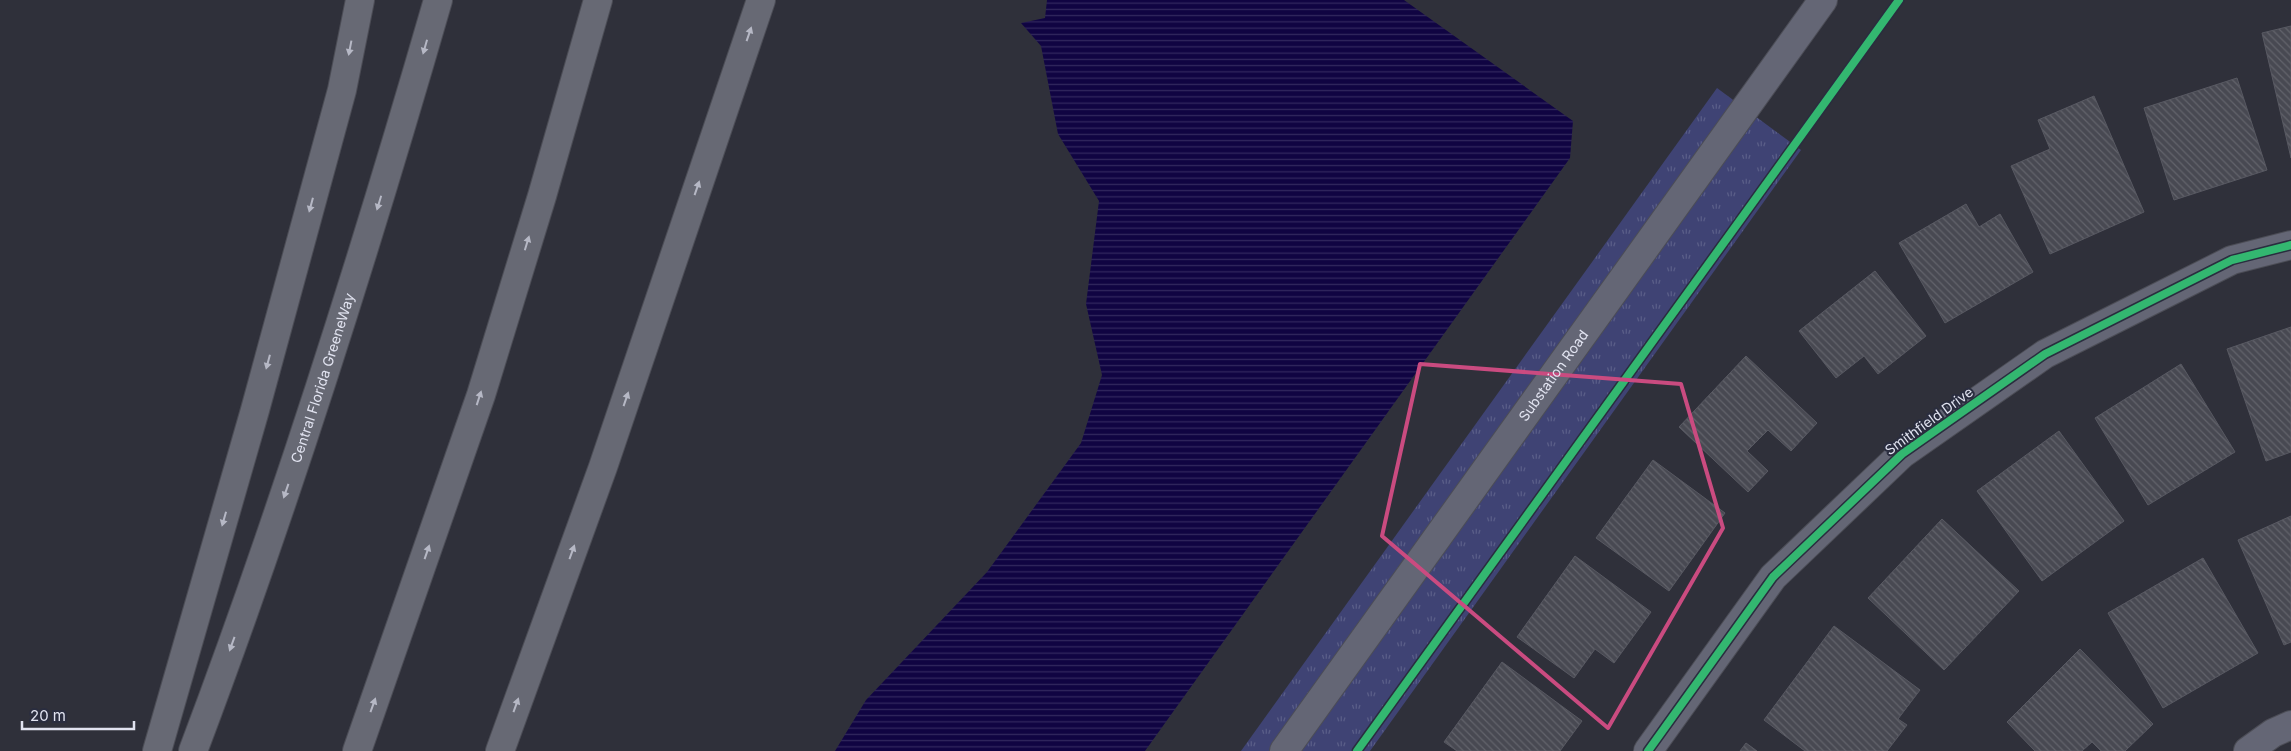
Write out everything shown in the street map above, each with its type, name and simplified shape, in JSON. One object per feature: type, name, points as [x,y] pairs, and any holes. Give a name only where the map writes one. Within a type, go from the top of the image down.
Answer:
[{"type":"highway","points":[[157,751],[255,410],[340,100],[360,0]]},
{"type":"highway","name":"Central Florida GreeneWay","points":[[193,751],[269,540],[334,348],[438,0]]},
{"type":"highway","points":[[357,751],[480,395],[542,196],[598,0]]},
{"type":"highway","points":[[500,751],[603,467],[761,0]]},
{"type":"street","name":"Substation Road","points":[[1284,751],[1823,0]]},
{"type":"street","name":"Smithfield Drive","points":[[1648,751],[1773,577],[1902,454],[2045,354],[2232,260],[2291,245]]},
{"type":"street","points":[[2248,751],[2273,733],[2291,725]]},
{"type":"highlighted area","points":[[1420,364],[1681,384],[1723,528],[1608,728],[1382,536]]},
{"type":"green space","points":[[1717,88],[1801,150],[1370,751],[1241,751]]},
{"type":"shaded area","points":[[1047,0],[1404,0],[1573,121],[1570,158],[1145,751],[835,751],[866,700],[987,572],[1081,443],[1102,375],[1086,304],[1099,201],[1058,134],[1041,46],[1021,23],[1045,18]]},
{"type":"building","points":[[2291,26],[2291,158],[2262,33]]},
{"type":"building","points":[[2237,78],[2267,170],[2174,200],[2144,108]]},
{"type":"building","points":[[2094,96],[2144,212],[2050,254],[2011,166],[2050,149],[2038,120]]},
{"type":"building","points":[[1966,204],[1979,227],[2000,214],[2033,272],[1945,323],[1899,243]]},
{"type":"building","points":[[1875,271],[1926,336],[1878,374],[1864,356],[1836,378],[1799,331]]},
{"type":"building","points":[[2291,327],[2291,452],[2266,461],[2227,349]]},
{"type":"building","points":[[1746,356],[1817,423],[1791,451],[1768,430],[1747,451],[1768,471],[1748,492],[1679,427]]},
{"type":"building","points":[[2181,364],[2235,452],[2148,505],[2095,418]]},
{"type":"building","points":[[2059,431],[2124,521],[2042,581],[1977,491]]},
{"type":"building","points":[[1653,460],[1725,513],[1669,591],[1596,538]]},
{"type":"building","points":[[2291,516],[2291,642],[2284,645],[2238,540]]},
{"type":"building","points":[[1942,519],[2019,591],[1944,670],[1868,598]]},
{"type":"building","points":[[1575,556],[1651,612],[1614,663],[1595,649],[1574,678],[1517,637]]},
{"type":"building","points":[[2203,558],[2258,653],[2163,708],[2108,613]]},
{"type":"building","points":[[1834,626],[1920,690],[1898,719],[1907,725],[1887,751],[1805,751],[1764,720]]},
{"type":"building","points":[[2080,649],[2153,724],[2125,751],[2101,751],[2092,742],[2082,751],[2035,751],[2007,722]]},
{"type":"building","points":[[1502,662],[1582,721],[1560,751],[1457,751],[1444,742]]},
{"type":"building","points":[[1746,743],[1757,751],[1740,751]]},
{"type":"cycle path","points":[[1357,751],[1899,0]]},
{"type":"cycle path","points":[[1648,751],[1773,577],[1902,454],[2045,354],[2232,260],[2291,245]]}]
